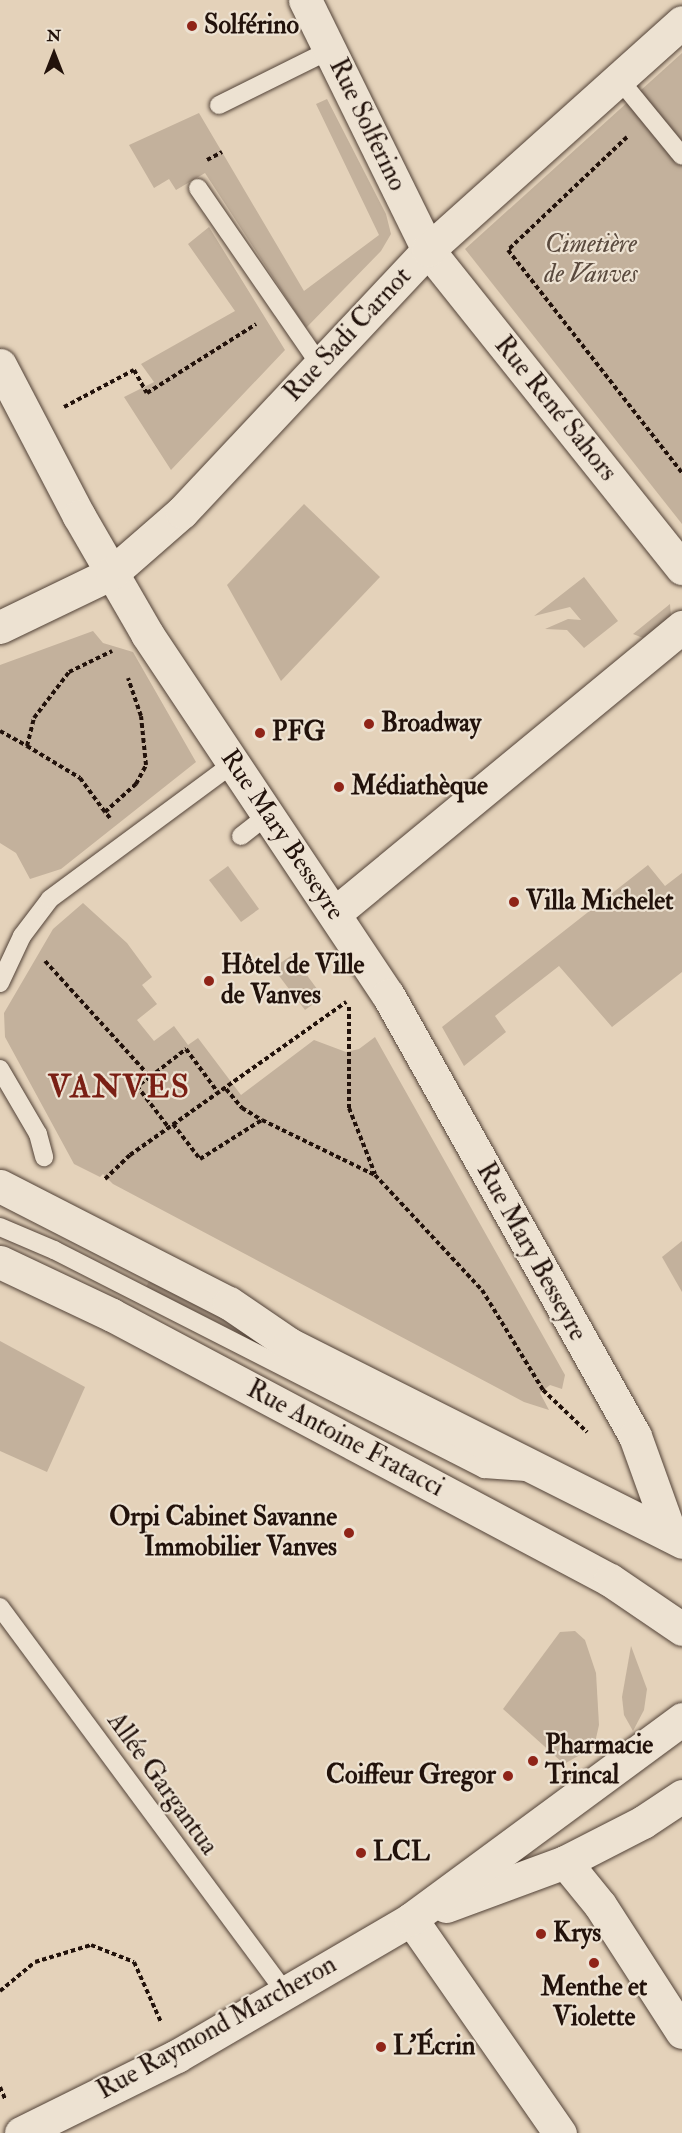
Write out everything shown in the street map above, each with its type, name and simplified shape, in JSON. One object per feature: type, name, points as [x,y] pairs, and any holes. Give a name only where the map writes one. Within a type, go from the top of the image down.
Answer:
[{"type":"street","name":"Rue Solferino","points":[[305,0],[428,250]]},
{"type":"street","name":"Rue Sadi Carnot","points":[[0,627],[112,573],[182,512],[428,250],[682,22]]},
{"type":"street","name":"Rue René Sahors","points":[[428,250],[682,568]]},
{"type":"street","name":"Rue Mary Besseyre","points":[[0,365],[147,634],[388,994],[635,1436],[676,1538]]},
{"type":"street","points":[[335,914],[682,627]]},
{"type":"street","name":"Rue Antoine Fratacci","points":[[0,1186],[229,1303],[289,1344],[676,1538]]},
{"type":"street","name":"Rue Antoine Fratacci","points":[[0,1262],[112,1315],[599,1574],[682,1629]]},
{"type":"street","name":"Rue Raymond Marcheron","points":[[21,2133],[177,2056],[284,1991],[411,1919],[682,1719]]},
{"type":"street","name":"Rue Raymond Marcheron","points":[[411,1919],[565,1862],[643,1822],[682,1796]]},
{"type":"street","points":[[565,1862],[600,1905],[682,2032]]},
{"type":"street","points":[[411,1919],[560,2133]]},
{"type":"lane","points":[[219,105],[330,50]]},
{"type":"lane","points":[[619,79],[682,156]]},
{"type":"lane","points":[[198,188],[320,365]]},
{"type":"lane","points":[[0,983],[22,936],[50,899],[234,763]]},
{"type":"lane","points":[[241,836],[268,815]]},
{"type":"lane","points":[[0,1069],[38,1134],[44,1157]]},
{"type":"lane","name":"Rue Antoine Fratacci","points":[[0,1227],[54,1250],[484,1469],[549,1473]]},
{"type":"lane","name":"Allée Gargantua","points":[[0,1607],[284,1991]]},
{"type":"path","points":[[649,116],[508,250],[682,473]]},
{"type":"path","points":[[32,424],[134,370],[147,393],[280,309]]},
{"type":"path","points":[[27,746],[34,718],[69,672],[118,649]]},
{"type":"path","points":[[105,812],[136,784],[146,765],[141,716],[126,671]]},
{"type":"path","points":[[0,731],[80,778],[112,821]]},
{"type":"path","points":[[22,936],[150,1077]]},
{"type":"path","points":[[105,1179],[173,1124],[219,1094],[349,1000],[349,1108],[375,1175]]},
{"type":"path","points":[[169,1128],[137,1086],[186,1049],[219,1094]]},
{"type":"path","points":[[226,1089],[242,1108],[262,1120],[375,1175],[482,1290],[543,1390],[592,1437]]},
{"type":"path","points":[[173,1124],[200,1159],[262,1120]]},
{"type":"path","points":[[0,1991],[35,1962],[90,1946],[134,1962],[177,2056]]},
{"type":"green space","name":"Cimetière de Vanves","points":[[682,53],[682,524],[465,249]]},
{"type":"green space","points":[[327,99],[386,214],[391,234],[381,251],[306,328],[205,173],[176,190],[169,179],[154,188],[129,145],[199,113],[304,291],[379,235],[316,104]]},
{"type":"green space","points":[[209,227],[285,350],[171,470],[124,397],[154,382],[141,364],[235,311],[188,244]]},
{"type":"green space","points":[[304,504],[380,577],[281,681],[227,585]]},
{"type":"green space","points":[[584,577],[618,621],[584,648],[567,630],[545,629],[568,619],[581,620],[570,607],[534,616]]},
{"type":"green space","points":[[670,604],[671,616],[643,638],[633,634]]},
{"type":"green space","points":[[93,631],[103,643],[133,652],[196,762],[61,869],[30,879],[16,853],[0,843],[0,665]]},
{"type":"green space","points":[[648,865],[665,886],[682,873],[682,972],[612,1027],[559,966],[495,1016],[506,1032],[464,1066],[442,1027]]},
{"type":"green space","points":[[228,866],[259,909],[241,922],[209,880]]},
{"type":"green space","points":[[83,903],[127,943],[152,977],[142,985],[157,1004],[137,1020],[154,1041],[174,1026],[188,1045],[198,1038],[241,1095],[314,1040],[346,1052],[359,1049],[375,1037],[565,1375],[562,1389],[550,1385],[540,1393],[549,1410],[524,1402],[113,1184],[103,1174],[100,1177],[74,1164],[5,1037],[4,1013],[53,929]]},
{"type":"green space","points":[[292,955],[323,997],[305,1010],[273,968]]},
{"type":"green space","points":[[682,1241],[682,1292],[662,1257]]},
{"type":"green space","points":[[153,1274],[281,1354],[146,1287]]},
{"type":"green space","points":[[0,1341],[85,1387],[47,1472],[0,1451]]},
{"type":"green space","points":[[575,1631],[585,1640],[596,1673],[599,1725],[594,1747],[564,1764],[503,1709],[560,1632]]},
{"type":"green space","points":[[631,1646],[647,1689],[644,1710],[633,1731],[624,1715],[622,1697]]},
{"type":"place","name":"Solférino","points":[[192,26]]},
{"type":"place","name":"Broadway","points":[[369,724]]},
{"type":"place","name":"PFG","points":[[260,733]]},
{"type":"place","name":"Médiathèque","points":[[339,787]]},
{"type":"place","name":"Villa Michelet","points":[[514,902]]},
{"type":"place","name":"Hôtel de Ville de Vanves","points":[[209,981]]},
{"type":"place","name":"Orpi Cabinet Savanne Immobilier Vanves","points":[[349,1533]]},
{"type":"place","name":"Pharmacie Trincal","points":[[533,1761]]},
{"type":"place","name":"Coiffeur Gregor","points":[[508,1776]]},
{"type":"place","name":"LCL","points":[[361,1853]]},
{"type":"place","name":"Krys","points":[[541,1934]]},
{"type":"place","name":"Menthe et Violette","points":[[594,1963]]},
{"type":"place","name":"L'Écrin","points":[[381,2047]]},
{"type":"district","name":"VANVES","points":[[119,1087]]}]
